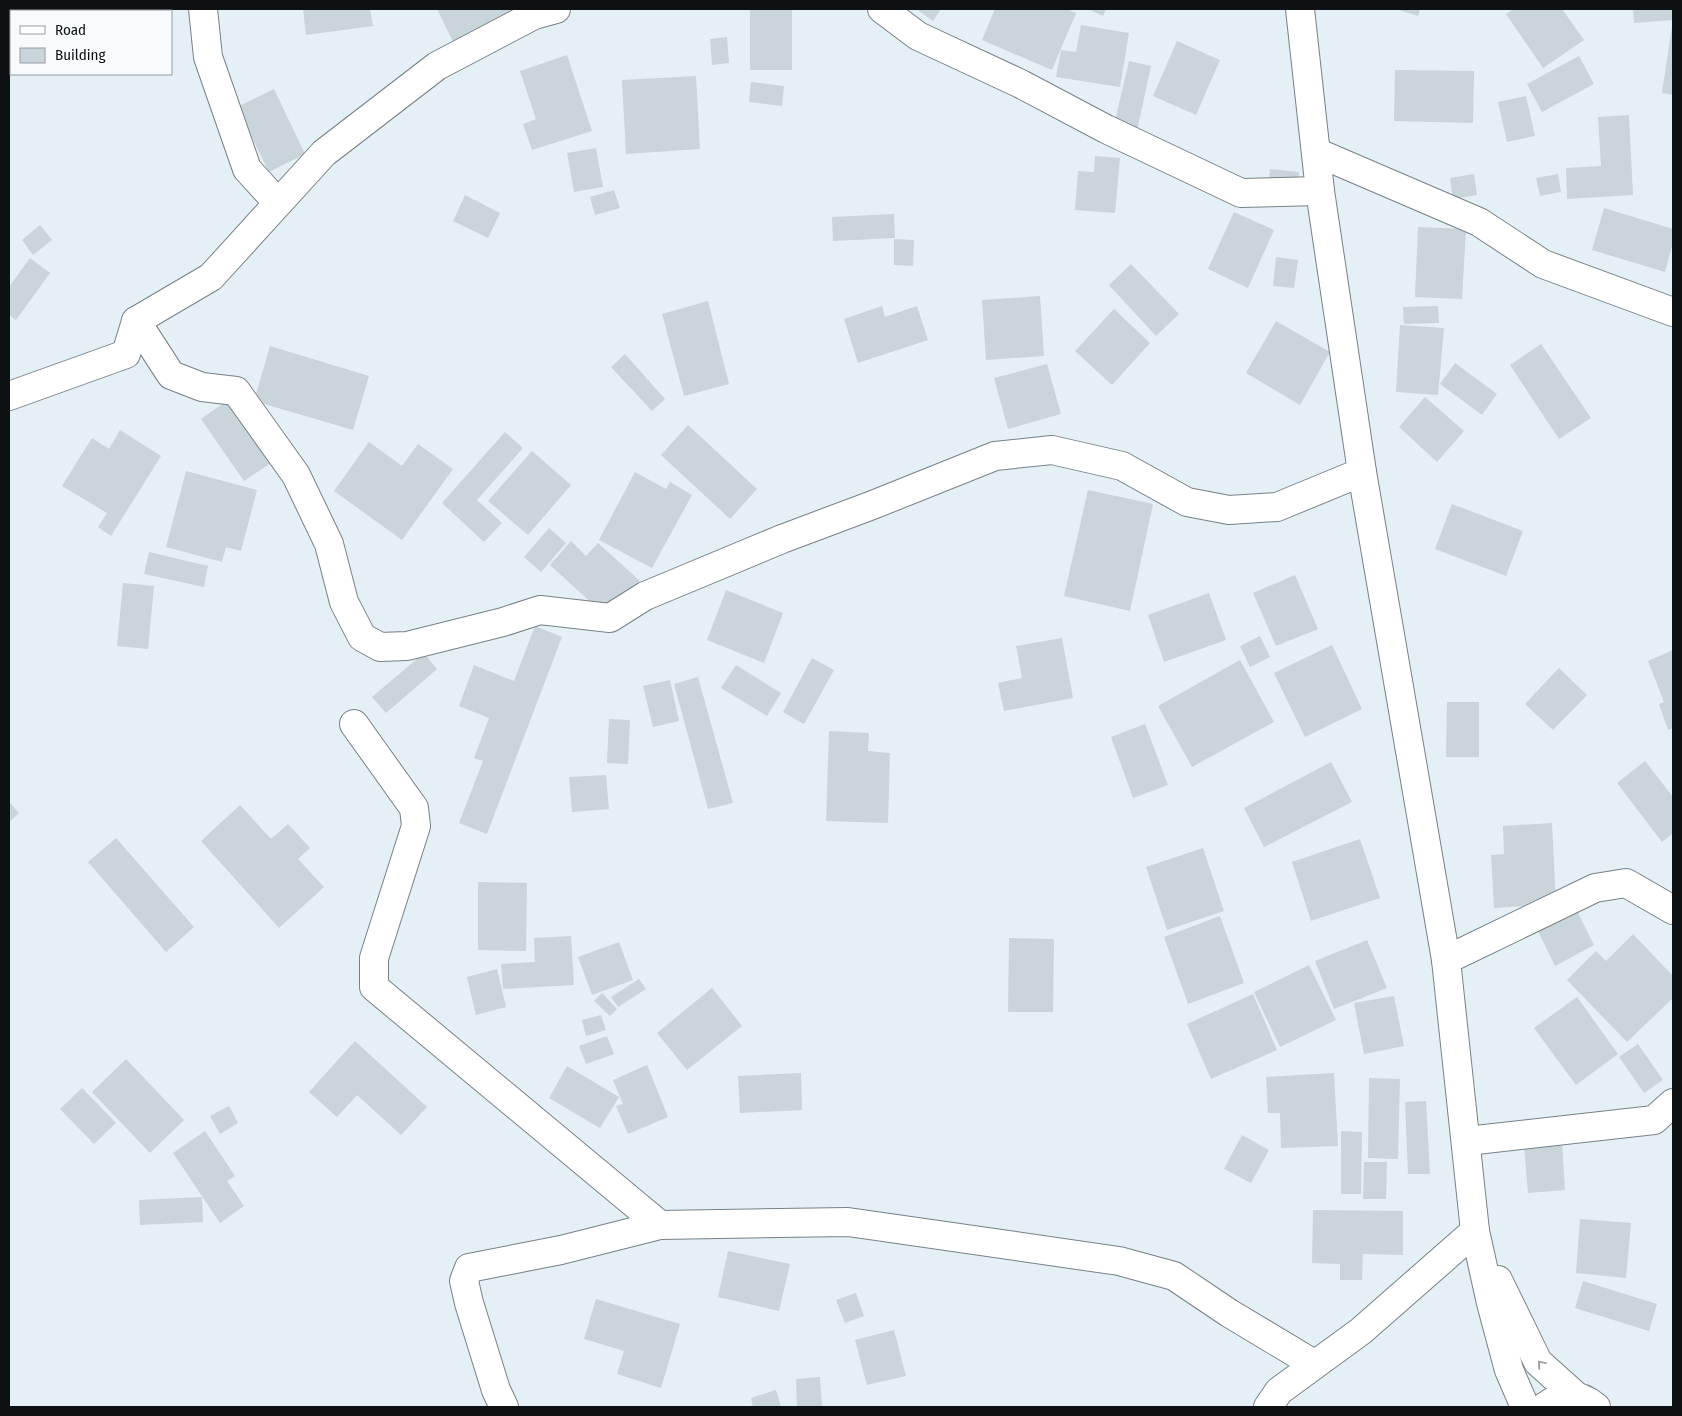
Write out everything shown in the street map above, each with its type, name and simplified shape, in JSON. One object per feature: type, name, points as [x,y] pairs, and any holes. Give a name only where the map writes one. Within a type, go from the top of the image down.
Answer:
[{"type":"street","points":[[202,9],[208,57],[246,169],[278,204]]},
{"type":"street","points":[[9,396],[126,354],[136,321],[211,277],[324,153],[437,66],[534,15],[556,9]]},
{"type":"street","points":[[882,9],[918,36],[1021,84],[1106,129],[1241,193],[1320,191]]},
{"type":"street","points":[[1300,9],[1320,191],[1362,472],[1446,960],[1467,1141],[1475,1231],[1491,1303],[1509,1370],[1525,1407]]},
{"type":"street","points":[[1316,152],[1479,222],[1543,264],[1673,312]]},
{"type":"street","points":[[136,321],[171,375],[202,387],[236,391],[296,475],[328,544],[344,602],[362,638],[380,647],[407,646],[503,622],[540,610],[610,618],[654,592],[782,539],[995,456],[1052,450],[1122,466],[1187,502],[1229,510],[1277,507],[1362,472]]},
{"type":"street","points":[[354,724],[414,808],[416,826],[374,958],[374,987],[660,1225]]},
{"type":"street","points":[[1446,960],[1595,888],[1626,883],[1673,910]]},
{"type":"street","points":[[1467,1141],[1654,1120],[1673,1103]]},
{"type":"street","points":[[504,1407],[496,1390],[469,1303],[464,1282],[469,1268],[561,1250],[660,1225],[848,1222],[1119,1261],[1174,1276],[1229,1313],[1314,1364]]},
{"type":"street","points":[[1268,1407],[1279,1391],[1361,1331],[1475,1231]]},
{"type":"street","points":[[1475,1231],[1538,1362],[1551,1375],[1593,1403]]},
{"type":"street","points":[[1544,1407],[1554,1400],[1566,1396],[1593,1403]]},
{"type":"building","points":[[303,9],[370,9],[373,26],[306,35]]},
{"type":"building","points":[[437,9],[518,9],[455,46]]},
{"type":"building","points":[[750,9],[792,10],[792,70],[750,70]]},
{"type":"building","points":[[916,9],[941,9],[933,21]]},
{"type":"building","points":[[995,9],[1067,9],[1076,13],[1052,70],[982,40]]},
{"type":"building","points":[[1088,9],[1106,9],[1103,16]]},
{"type":"building","points":[[1396,9],[1420,9],[1418,16]]},
{"type":"building","points":[[1514,9],[1562,9],[1584,40],[1543,68],[1506,14]]},
{"type":"building","points":[[1633,9],[1673,9],[1673,20],[1634,23]]},
{"type":"building","points":[[1081,25],[1129,33],[1120,87],[1056,77],[1061,50],[1076,52]]},
{"type":"building","points":[[1673,26],[1673,95],[1662,93]]},
{"type":"building","points":[[727,37],[729,63],[712,65],[710,39]]},
{"type":"building","points":[[1177,41],[1220,60],[1196,115],[1153,96]]},
{"type":"building","points":[[567,55],[592,131],[532,150],[523,124],[536,119],[520,71]]},
{"type":"building","points":[[1579,56],[1594,84],[1542,112],[1527,84]]},
{"type":"building","points":[[1129,61],[1151,66],[1137,131],[1114,125]]},
{"type":"building","points":[[1395,70],[1474,71],[1473,123],[1394,121]]},
{"type":"building","points":[[696,76],[700,149],[626,154],[622,80]]},
{"type":"building","points":[[751,82],[784,86],[782,106],[749,102]]},
{"type":"building","points":[[274,89],[305,154],[269,172],[237,107]]},
{"type":"building","points":[[1526,96],[1535,136],[1507,142],[1498,102]]},
{"type":"building","points":[[1629,115],[1633,195],[1567,199],[1566,168],[1601,166],[1598,117]]},
{"type":"building","points":[[596,148],[603,187],[574,192],[567,153]]},
{"type":"building","points":[[1095,156],[1120,158],[1115,213],[1075,210],[1078,171],[1094,172]]},
{"type":"building","points":[[1270,169],[1299,172],[1297,196],[1268,193]]},
{"type":"building","points":[[1474,174],[1477,195],[1453,199],[1450,178]]},
{"type":"building","points":[[1558,174],[1561,192],[1540,196],[1536,178]]},
{"type":"building","points":[[614,190],[620,208],[595,215],[590,197]]},
{"type":"building","points":[[465,195],[500,213],[488,238],[453,221]]},
{"type":"building","points":[[1604,208],[1673,229],[1673,242],[1665,272],[1592,250]]},
{"type":"building","points":[[1234,212],[1274,230],[1248,288],[1208,269]]},
{"type":"building","points":[[894,214],[895,238],[833,241],[832,217]]},
{"type":"building","points":[[40,225],[52,240],[33,255],[22,240]]},
{"type":"building","points":[[1418,227],[1466,229],[1462,299],[1415,297]]},
{"type":"building","points":[[894,239],[914,240],[913,266],[894,265]]},
{"type":"building","points":[[1276,257],[1298,260],[1294,288],[1273,286]]},
{"type":"building","points":[[30,258],[50,273],[16,320],[9,315],[9,287]]},
{"type":"building","points":[[1131,264],[1179,314],[1156,336],[1109,285]]},
{"type":"building","points":[[1040,296],[1044,356],[986,360],[982,300]]},
{"type":"building","points":[[708,301],[729,384],[684,396],[662,314]]},
{"type":"building","points":[[882,306],[885,317],[917,306],[928,340],[858,363],[844,319]]},
{"type":"building","points":[[1438,306],[1439,323],[1404,324],[1403,307]]},
{"type":"building","points":[[1114,309],[1150,343],[1112,385],[1075,351]]},
{"type":"building","points":[[1276,321],[1330,352],[1300,405],[1246,373]]},
{"type":"building","points":[[1400,325],[1444,328],[1438,395],[1396,392]]},
{"type":"building","points":[[1541,344],[1591,418],[1559,439],[1510,365]]},
{"type":"building","points":[[270,346],[369,376],[353,430],[254,401]]},
{"type":"building","points":[[625,354],[665,399],[652,411],[611,367]]},
{"type":"building","points":[[1455,363],[1497,394],[1482,415],[1440,384]]},
{"type":"building","points":[[1047,364],[1061,414],[1008,429],[994,378]]},
{"type":"building","points":[[1425,397],[1464,431],[1437,462],[1399,427]]},
{"type":"building","points":[[228,400],[271,463],[244,481],[201,419]]},
{"type":"building","points":[[688,425],[757,489],[730,519],[661,455]]},
{"type":"building","points":[[120,430],[161,456],[111,536],[98,527],[107,513],[62,486],[92,438],[109,449]]},
{"type":"building","points":[[505,432],[523,448],[477,500],[502,523],[484,542],[442,503]]},
{"type":"building","points":[[369,442],[402,466],[418,444],[453,469],[402,540],[334,491]]},
{"type":"building","points":[[532,451],[571,485],[528,535],[488,501]]},
{"type":"building","points":[[186,471],[257,490],[241,551],[226,547],[222,562],[166,547]]},
{"type":"building","points":[[635,472],[666,489],[670,482],[692,495],[652,568],[599,540]]},
{"type":"building","points":[[1088,490],[1153,504],[1130,611],[1064,596]]},
{"type":"building","points":[[1452,504],[1523,531],[1506,576],[1435,549]]},
{"type":"building","points":[[549,528],[566,543],[541,572],[524,557]]},
{"type":"building","points":[[571,541],[586,556],[598,543],[640,581],[607,617],[550,565]]},
{"type":"building","points":[[149,552],[208,566],[204,587],[144,574]]},
{"type":"building","points":[[1295,575],[1318,629],[1276,646],[1253,593]]},
{"type":"building","points":[[123,583],[154,586],[148,649],[117,646]]},
{"type":"building","points":[[726,590],[783,613],[764,663],[707,640]]},
{"type":"building","points":[[1209,593],[1226,640],[1164,662],[1148,615]]},
{"type":"building","points":[[535,626],[562,637],[487,834],[459,823],[483,761],[474,758],[489,718],[459,706],[474,665],[514,681]]},
{"type":"building","points":[[1260,636],[1270,657],[1250,667],[1240,646]]},
{"type":"building","points":[[1062,638],[1073,698],[1004,711],[998,683],[1022,678],[1016,646]]},
{"type":"building","points":[[1332,645],[1362,709],[1305,737],[1274,673]]},
{"type":"building","points":[[1673,650],[1673,728],[1668,730],[1659,704],[1664,702],[1648,661]]},
{"type":"building","points":[[424,653],[437,669],[386,713],[372,697]]},
{"type":"building","points":[[812,658],[834,670],[804,724],[783,712]]},
{"type":"building","points":[[1240,660],[1274,722],[1192,767],[1158,706]]},
{"type":"building","points":[[736,665],[781,693],[767,716],[721,688]]},
{"type":"building","points":[[1559,668],[1587,695],[1553,730],[1525,704]]},
{"type":"building","points":[[698,677],[733,803],[708,809],[674,684]]},
{"type":"building","points":[[670,680],[679,721],[653,727],[643,686]]},
{"type":"building","points":[[1447,702],[1479,702],[1479,757],[1446,757]]},
{"type":"building","points":[[609,719],[630,720],[628,764],[607,763]]},
{"type":"building","points":[[1145,724],[1168,785],[1133,798],[1111,737]]},
{"type":"building","points":[[829,731],[869,733],[868,751],[890,753],[888,823],[826,821]]},
{"type":"building","points":[[1645,761],[1673,797],[1673,833],[1662,842],[1617,783]]},
{"type":"building","points":[[1331,762],[1352,802],[1264,847],[1244,808]]},
{"type":"building","points":[[606,775],[609,809],[572,812],[569,777]]},
{"type":"building","points":[[9,802],[19,813],[9,822]]},
{"type":"building","points":[[240,805],[271,839],[288,824],[310,848],[298,859],[324,887],[279,928],[201,841]]},
{"type":"building","points":[[1552,823],[1556,904],[1494,908],[1491,855],[1504,854],[1503,826]]},
{"type":"building","points":[[116,838],[194,927],[166,952],[88,862]]},
{"type":"building","points":[[1360,839],[1380,898],[1311,921],[1292,862]]},
{"type":"building","points":[[1203,848],[1224,911],[1167,930],[1146,867]]},
{"type":"building","points":[[478,882],[527,883],[526,951],[478,950]]},
{"type":"building","points":[[1576,909],[1594,945],[1555,966],[1537,929]]},
{"type":"building","points":[[1220,916],[1244,983],[1188,1004],[1164,937]]},
{"type":"building","points":[[1633,934],[1673,976],[1673,998],[1627,1042],[1567,980],[1596,951],[1606,961]]},
{"type":"building","points":[[571,936],[574,985],[503,989],[501,964],[535,962],[534,938]]},
{"type":"building","points":[[1009,938],[1054,939],[1053,1012],[1008,1012]]},
{"type":"building","points":[[1367,940],[1387,988],[1334,1009],[1315,961]]},
{"type":"building","points":[[619,942],[633,980],[592,995],[578,957]]},
{"type":"building","points":[[1309,965],[1336,1020],[1280,1047],[1254,992]]},
{"type":"building","points":[[497,969],[506,1007],[476,1015],[467,977]]},
{"type":"building","points":[[639,979],[646,989],[618,1007],[611,997]]},
{"type":"building","points":[[712,988],[742,1026],[687,1070],[657,1033]]},
{"type":"building","points":[[602,993],[617,1009],[610,1016],[594,1001]]},
{"type":"building","points":[[1253,994],[1277,1050],[1211,1079],[1187,1024]]},
{"type":"building","points":[[1394,996],[1404,1046],[1364,1054],[1354,1003]]},
{"type":"building","points":[[1577,997],[1618,1054],[1576,1085],[1534,1028]]},
{"type":"building","points":[[601,1015],[606,1030],[586,1036],[582,1020]]},
{"type":"building","points":[[607,1036],[614,1054],[586,1064],[579,1046]]},
{"type":"building","points":[[355,1041],[427,1107],[401,1135],[357,1095],[337,1117],[309,1092]]},
{"type":"building","points":[[1638,1044],[1663,1080],[1644,1093],[1619,1057]]},
{"type":"building","points":[[126,1059],[184,1120],[150,1153],[92,1092]]},
{"type":"building","points":[[647,1065],[668,1117],[628,1134],[616,1106],[623,1104],[613,1080]]},
{"type":"building","points":[[567,1066],[619,1097],[600,1128],[549,1098]]},
{"type":"building","points":[[801,1073],[802,1110],[740,1113],[738,1076]]},
{"type":"building","points":[[1334,1073],[1338,1146],[1281,1148],[1280,1113],[1268,1113],[1266,1077]]},
{"type":"building","points":[[1369,1078],[1400,1079],[1398,1159],[1368,1158]]},
{"type":"building","points":[[82,1088],[116,1123],[94,1144],[60,1109]]},
{"type":"building","points":[[1426,1101],[1430,1174],[1408,1174],[1405,1102]]},
{"type":"building","points":[[229,1106],[238,1123],[220,1134],[210,1116]]},
{"type":"building","points":[[205,1131],[235,1176],[227,1181],[244,1206],[220,1223],[173,1153]]},
{"type":"building","points":[[1341,1131],[1362,1132],[1361,1194],[1341,1194]]},
{"type":"building","points":[[1242,1135],[1269,1150],[1251,1183],[1224,1169]]},
{"type":"building","points":[[1562,1142],[1565,1190],[1528,1193],[1524,1145]]},
{"type":"building","points":[[1364,1162],[1387,1162],[1386,1199],[1363,1199]]},
{"type":"building","points":[[202,1197],[203,1222],[140,1225],[139,1200]]},
{"type":"building","points":[[1313,1210],[1403,1211],[1403,1255],[1363,1254],[1362,1280],[1340,1280],[1340,1264],[1312,1263]]},
{"type":"building","points":[[1580,1219],[1631,1223],[1626,1278],[1576,1273]]},
{"type":"building","points":[[728,1251],[790,1264],[779,1311],[718,1297]]},
{"type":"building","points":[[1583,1281],[1657,1304],[1649,1331],[1575,1308]]},
{"type":"building","points":[[856,1293],[864,1316],[845,1323],[836,1300]]},
{"type":"building","points":[[596,1299],[680,1324],[661,1388],[617,1374],[624,1351],[584,1339]]},
{"type":"building","points":[[894,1330],[906,1376],[867,1385],[855,1340]]},
{"type":"building","points":[[820,1377],[822,1407],[797,1407],[796,1379]]},
{"type":"building","points":[[776,1390],[781,1407],[753,1407],[751,1398]]}]
